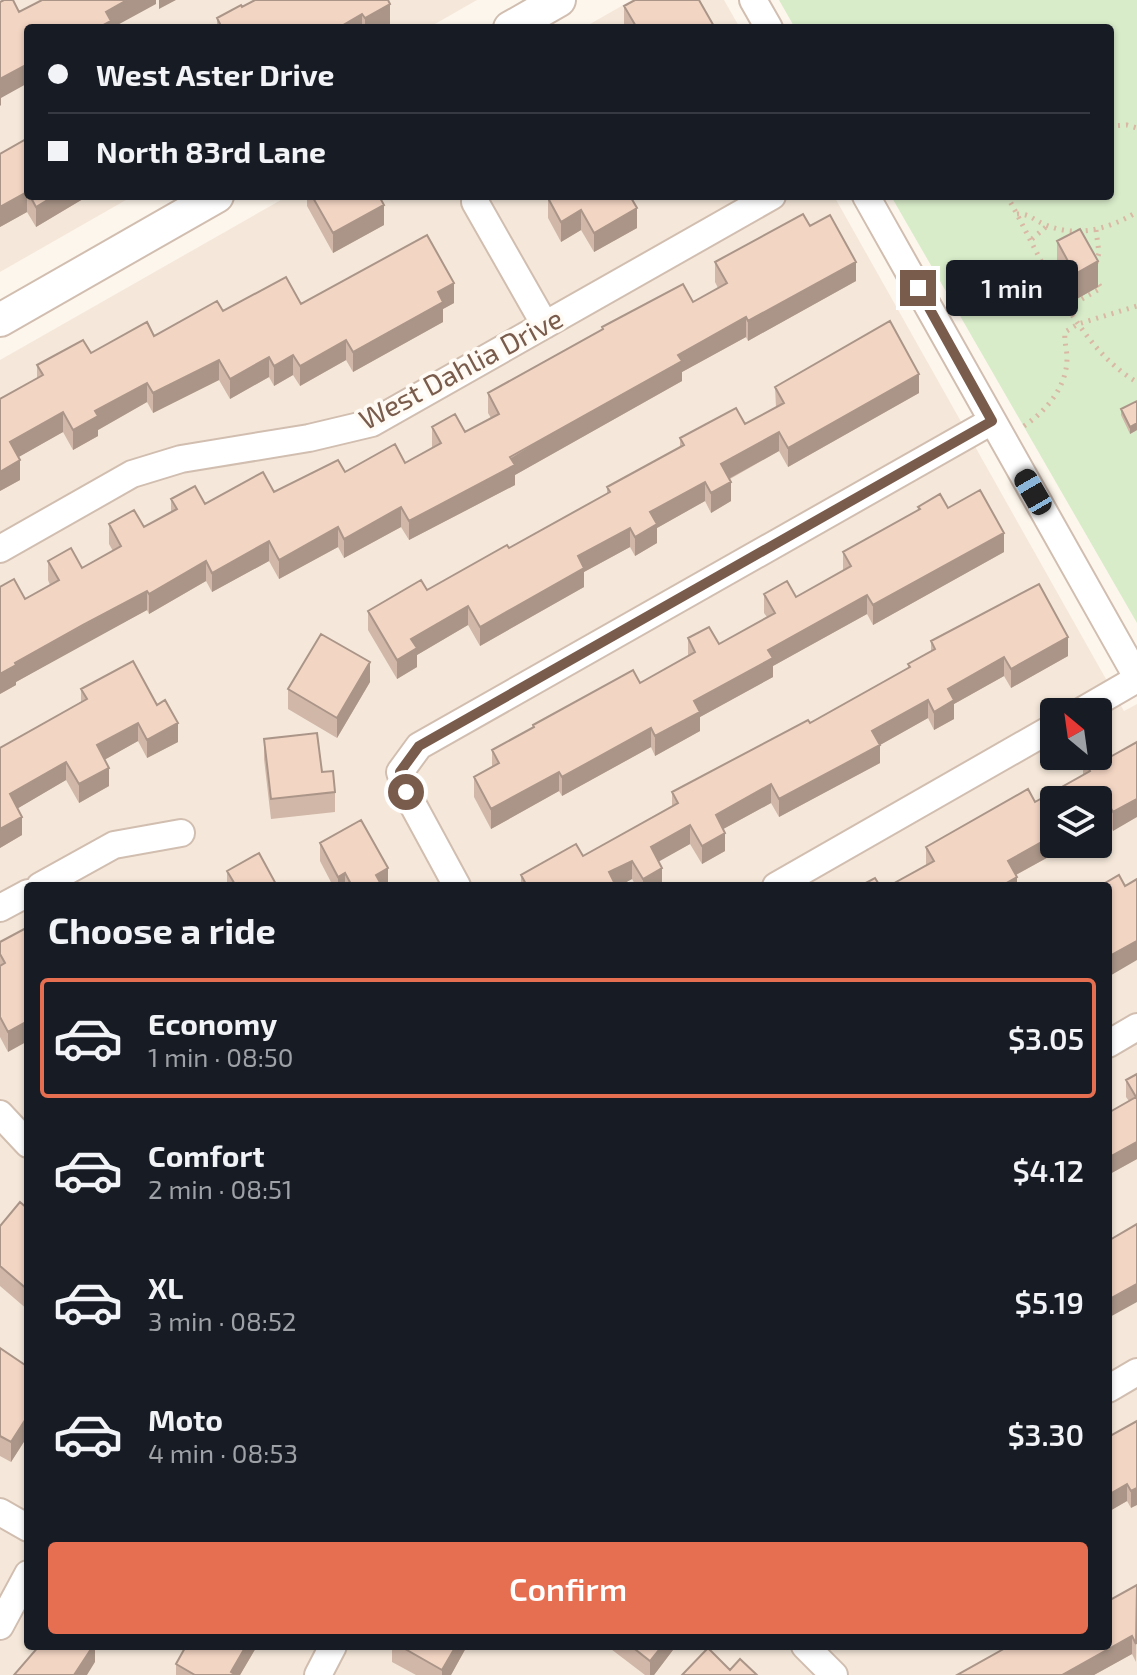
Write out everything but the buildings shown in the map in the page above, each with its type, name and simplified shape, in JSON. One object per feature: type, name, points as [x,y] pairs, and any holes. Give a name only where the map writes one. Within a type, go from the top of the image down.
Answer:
[{"type":"street","points":[[517,24],[559,0]]},
{"type":"street","points":[[753,0],[767,24]]},
{"type":"street","points":[[0,320],[210,200]]},
{"type":"street","name":"West Dahlia Drive","points":[[0,549],[132,474],[181,459],[309,438],[372,423],[765,200]]},
{"type":"street","points":[[868,200],[1137,678],[1103,698]]},
{"type":"street","points":[[475,202],[545,325]]},
{"type":"street","points":[[455,882],[406,792],[400,772],[419,746],[998,430]]},
{"type":"street","points":[[783,882],[1040,735]]},
{"type":"street","points":[[47,882],[114,845],[181,833]]},
{"type":"street","points":[[0,908],[24,895]]},
{"type":"street","points":[[1112,1042],[1137,1027]]},
{"type":"street","points":[[0,1114],[24,1140]]},
{"type":"street","points":[[1112,1387],[1137,1372]]},
{"type":"street","points":[[0,1512],[24,1526]]},
{"type":"street","points":[[0,1626],[24,1581]]},
{"type":"street","points":[[318,1675],[331,1650]]},
{"type":"street","points":[[809,1650],[834,1675]]},
{"type":"path","points":[[1114,126],[1137,128]]},
{"type":"path","points":[[1009,200],[1078,324],[1106,359],[1137,382]]},
{"type":"path","points":[[1017,214],[1025,214],[1047,226],[1074,232],[1096,230],[1137,212]]},
{"type":"path","points":[[1032,239],[1047,226]]},
{"type":"path","points":[[1068,307],[1101,288],[1090,269],[1096,264],[1099,253],[1096,230]]},
{"type":"path","points":[[1048,270],[1058,264]]},
{"type":"path","points":[[998,430],[1035,419],[1052,401],[1067,359],[1065,332],[1078,324],[1137,306]]},
{"type":"shaded area","points":[[0,0],[477,0],[435,24],[24,24],[24,200],[126,200],[0,272]]},
{"type":"shaded area","points":[[632,0],[724,0],[738,24],[590,24]]},
{"type":"shaded area","points":[[281,200],[836,200],[1124,711],[1137,704],[1137,1675],[0,1675],[0,360]]},
{"type":"green space","points":[[779,0],[1137,0],[1137,623],[893,200],[1114,200],[1114,24],[793,24]]},
{"type":"route","points":[[406,792],[400,772],[419,746],[992,421],[918,288]]}]
